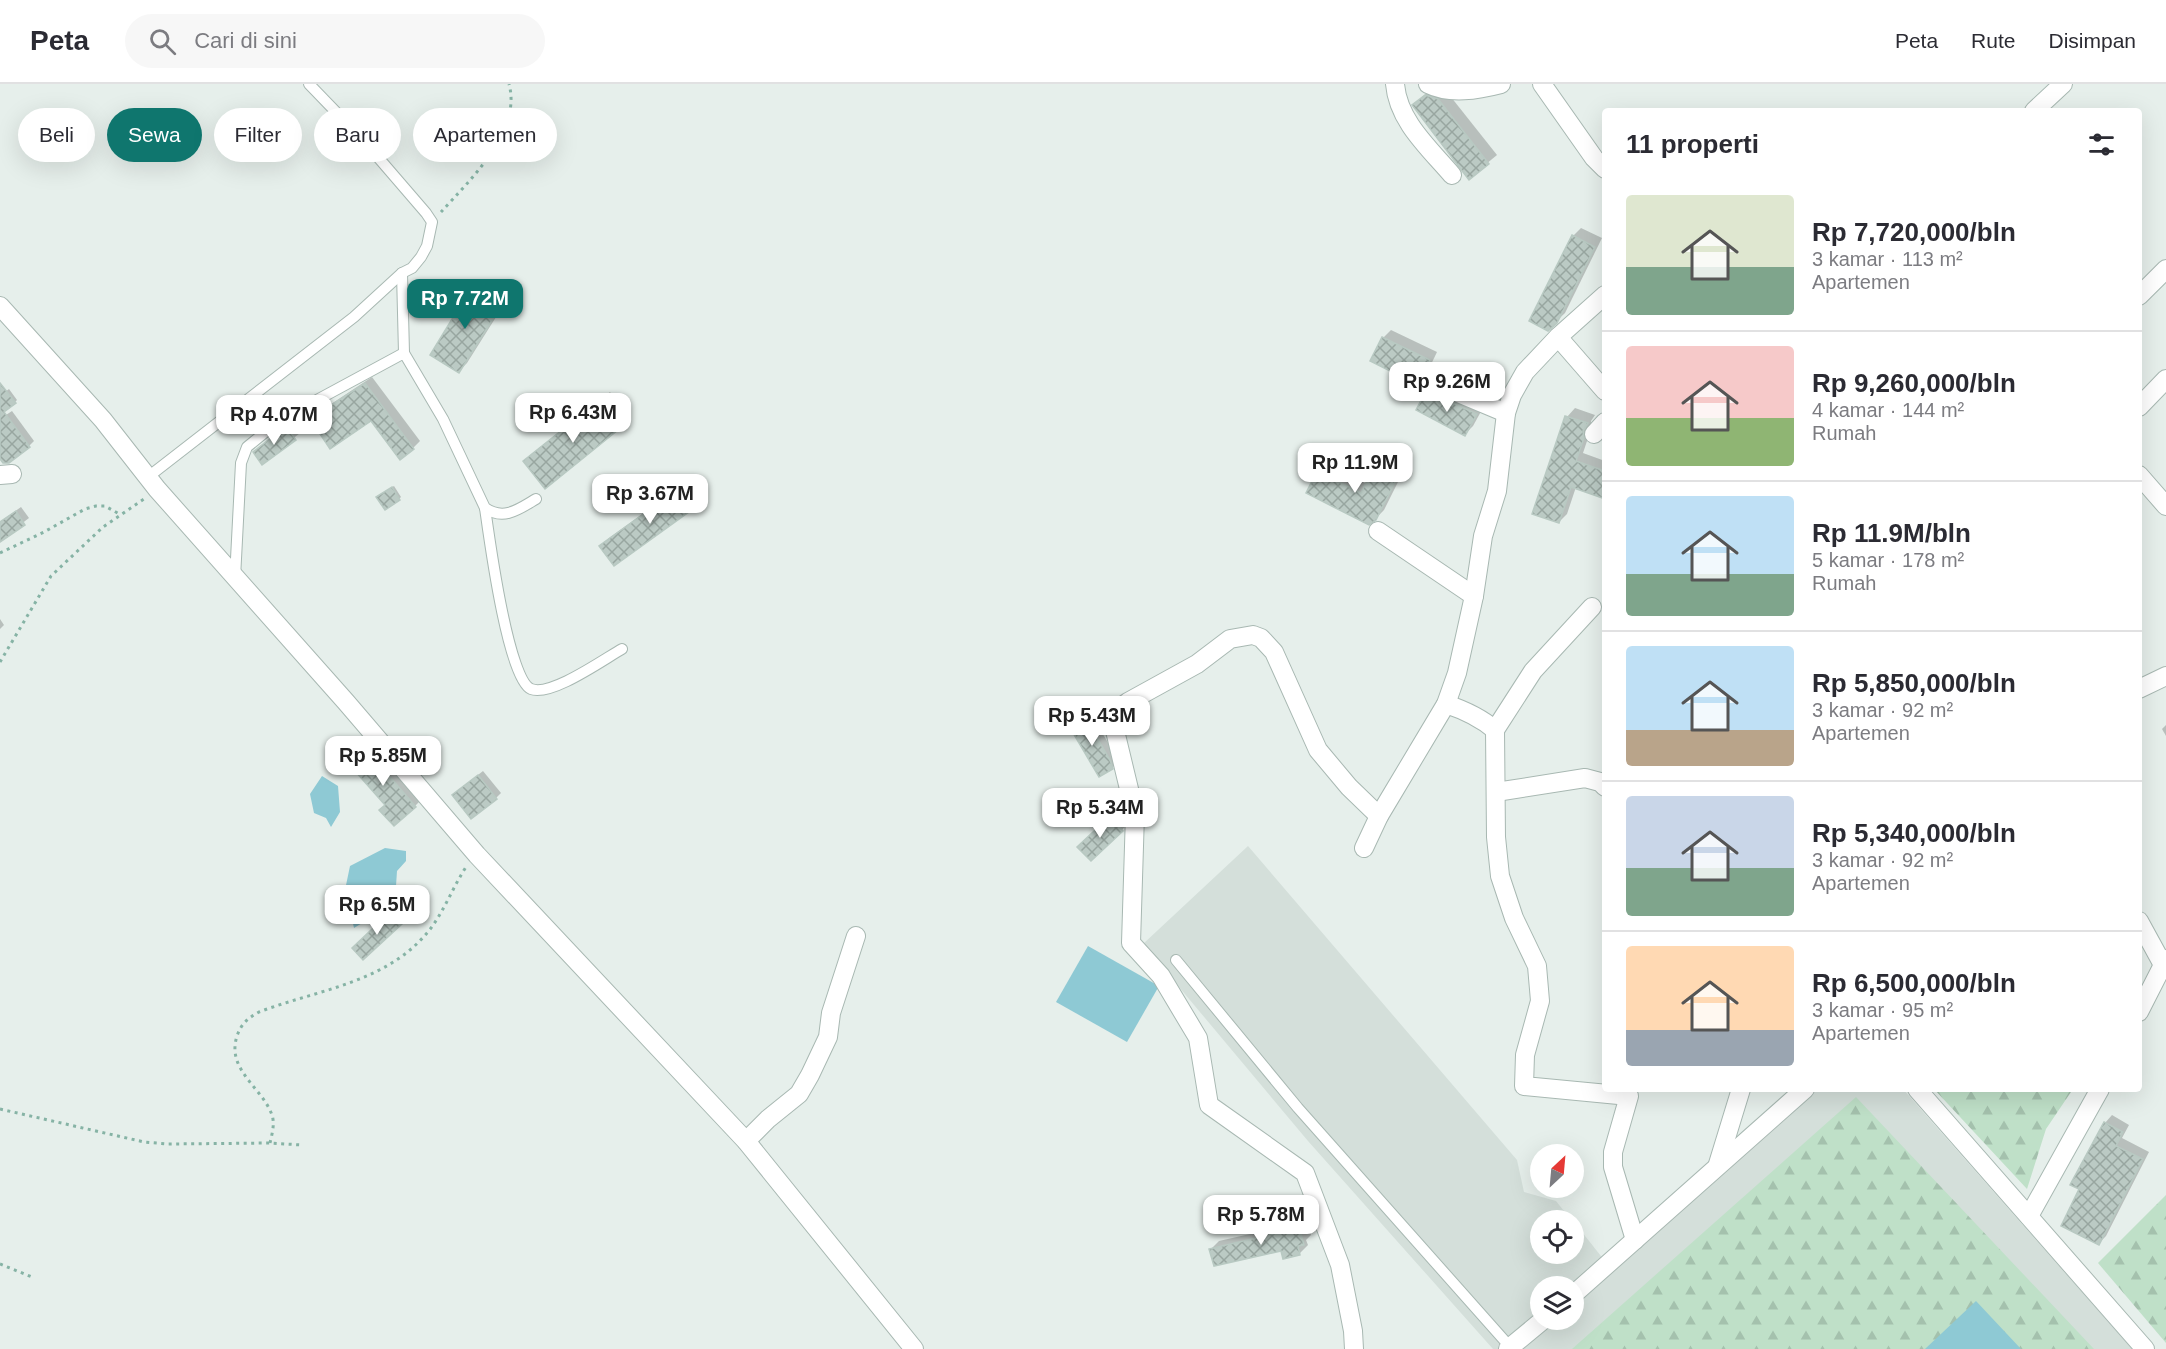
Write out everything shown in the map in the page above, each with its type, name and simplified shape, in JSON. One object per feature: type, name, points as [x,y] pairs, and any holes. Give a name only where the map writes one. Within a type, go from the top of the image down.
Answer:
[{"type":"street","points":[[1395,84],[1396,100],[1412,128],[1452,175]]},
{"type":"street","points":[[1428,84],[1435,88],[1459,90],[1481,89],[1501,84]]},
{"type":"street","points":[[1542,84],[1602,167]]},
{"type":"street","points":[[2037,108],[2063,84]]},
{"type":"street","points":[[2142,293],[2166,269]]},
{"type":"street","points":[[1364,848],[1379,816],[1446,704],[1457,673],[1474,596],[1483,536],[1497,490],[1506,412],[1512,395],[1525,372],[1558,337],[1602,298]]},
{"type":"street","points":[[0,306],[103,420],[153,483],[477,855],[746,1141],[914,1349]]},
{"type":"street","points":[[1558,337],[1602,388]]},
{"type":"street","points":[[2142,404],[2166,381]]},
{"type":"street","points":[[1432,382],[1506,412]]},
{"type":"street","points":[[2142,479],[2166,506]]},
{"type":"street","points":[[1378,531],[1474,596]]},
{"type":"street","points":[[1592,607],[1533,671],[1495,729],[1496,837],[1500,876],[1514,918],[1537,966],[1540,1001],[1525,1054],[1524,1086],[1602,1091]]},
{"type":"street","points":[[1354,1349],[1353,1331],[1340,1265],[1305,1173],[1209,1105],[1198,1038],[1161,976],[1131,943],[1135,813],[1111,714],[1128,702],[1197,664],[1230,639],[1253,635],[1261,638],[1274,652],[1318,750],[1349,787],[1379,816]]},
{"type":"street","points":[[2142,683],[2166,676]]},
{"type":"street","points":[[1446,704],[1485,721],[1495,729]]},
{"type":"street","points":[[1496,792],[1586,778],[1602,784]]},
{"type":"street","points":[[2142,926],[2165,962],[2142,1006]]},
{"type":"street","points":[[746,1141],[768,1119],[799,1094],[810,1075],[828,1037],[831,1013],[856,936]]},
{"type":"street","points":[[1615,1092],[1630,1093],[1613,1152],[1613,1167],[1635,1240]]},
{"type":"street","points":[[1718,1164],[1740,1092]]},
{"type":"street","points":[[1584,1285],[1802,1092]]},
{"type":"street","points":[[1920,1092],[2145,1349]]},
{"type":"street","points":[[2029,1216],[2098,1092]]},
{"type":"street","points":[[1510,1348],[1531,1330]]},
{"type":"lane","points":[[153,483],[354,317],[402,273],[412,268],[421,257],[430,234],[432,222],[364,141],[309,84]]},
{"type":"lane","points":[[402,273],[404,353],[443,419],[485,508],[498,590],[513,656],[521,679],[531,689],[555,687],[622,649]]},
{"type":"lane","points":[[235,578],[241,463],[247,447],[280,420],[404,353]]},
{"type":"lane","points":[[485,508],[496,514],[513,513],[536,499]]},
{"type":"lane","points":[[1176,960],[1298,1108],[1510,1348]]},
{"type":"path","points":[[432,222],[476,174],[502,134],[509,116],[512,94],[509,84]]},
{"type":"path","points":[[0,662],[51,576],[103,527],[121,515],[153,483]]},
{"type":"path","points":[[0,553],[85,509],[105,506],[121,515]]},
{"type":"path","points":[[270,1143],[273,1125],[271,1112],[236,1062],[235,1051],[240,1028],[247,1018],[368,976],[389,966],[431,927],[462,873],[477,855]]},
{"type":"path","points":[[0,1109],[144,1142],[302,1145]]},
{"type":"path","points":[[0,1264],[32,1277]]},
{"type":"shaded area","points":[[1248,846],[1517,1160],[1524,1192],[1530,1194],[1530,1198],[1556,1201],[1563,1210],[1530,1210],[1530,1264],[1584,1264],[1584,1235],[1612,1270],[1814,1092],[1906,1092],[2132,1349],[1493,1349],[1308,1141],[1143,944]]},
{"type":"green space","points":[[1937,1092],[2071,1092],[2046,1129],[2027,1189]]},
{"type":"green space","points":[[1856,1097],[2094,1349],[1572,1349]]},
{"type":"green space","points":[[2166,1195],[2166,1343],[2098,1263]]},
{"type":"water","points":[[322,776],[338,786],[340,812],[331,827],[326,818],[314,813],[310,794]]},
{"type":"water","points":[[385,848],[406,851],[406,861],[397,871],[396,886],[379,900],[380,912],[354,928],[345,890],[350,866]]},
{"type":"water","points":[[1088,946],[1159,986],[1127,1042],[1056,1002]]},
{"type":"water","points":[[1976,1301],[2021,1349],[1925,1349]]},
{"type":"building","points":[[1425,95],[1438,99],[1489,164],[1469,180],[1412,105]]},
{"type":"building","points":[[1572,235],[1595,247],[1557,323],[1548,331],[1529,321]]},
{"type":"building","points":[[471,288],[501,306],[459,373],[430,355]]},
{"type":"building","points":[[1382,337],[1430,360],[1418,385],[1370,361]]},
{"type":"building","points":[[0,383],[16,403],[4,412],[30,447],[9,463],[3,463],[0,459]]},
{"type":"building","points":[[365,383],[414,449],[400,460],[371,421],[330,449],[310,419]]},
{"type":"building","points":[[1426,391],[1477,414],[1465,436],[1416,410]]},
{"type":"building","points":[[601,399],[623,426],[545,489],[523,461]]},
{"type":"building","points":[[1565,416],[1588,423],[1583,431],[1584,438],[1576,461],[1602,470],[1602,498],[1571,487],[1559,523],[1532,514]]},
{"type":"building","points":[[286,426],[296,440],[262,465],[253,452]]},
{"type":"building","points":[[1375,464],[1398,476],[1376,520],[1369,525],[1306,493],[1317,471],[1361,493]]},
{"type":"building","points":[[685,484],[700,504],[614,566],[599,546]]},
{"type":"building","points":[[392,487],[400,500],[385,510],[376,497]]},
{"type":"building","points":[[16,511],[25,525],[0,542],[0,522]]},
{"type":"building","points":[[1085,717],[1113,769],[1099,777],[1069,726]]},
{"type":"building","points":[[365,748],[416,807],[394,826],[379,810],[385,805],[348,763]]},
{"type":"building","points":[[478,775],[497,799],[471,819],[452,795]]},
{"type":"building","points":[[1110,816],[1123,831],[1091,861],[1077,847]]},
{"type":"building","points":[[390,912],[402,924],[363,960],[352,948]]},
{"type":"building","points":[[2104,1122],[2123,1132],[2116,1146],[2143,1159],[2099,1245],[2061,1226],[2079,1189],[2070,1185]]},
{"type":"building","points":[[1292,1221],[1294,1229],[1299,1227],[1304,1245],[1298,1246],[1300,1255],[1283,1259],[1281,1251],[1214,1266],[1209,1249],[1277,1233],[1275,1225]]}]
